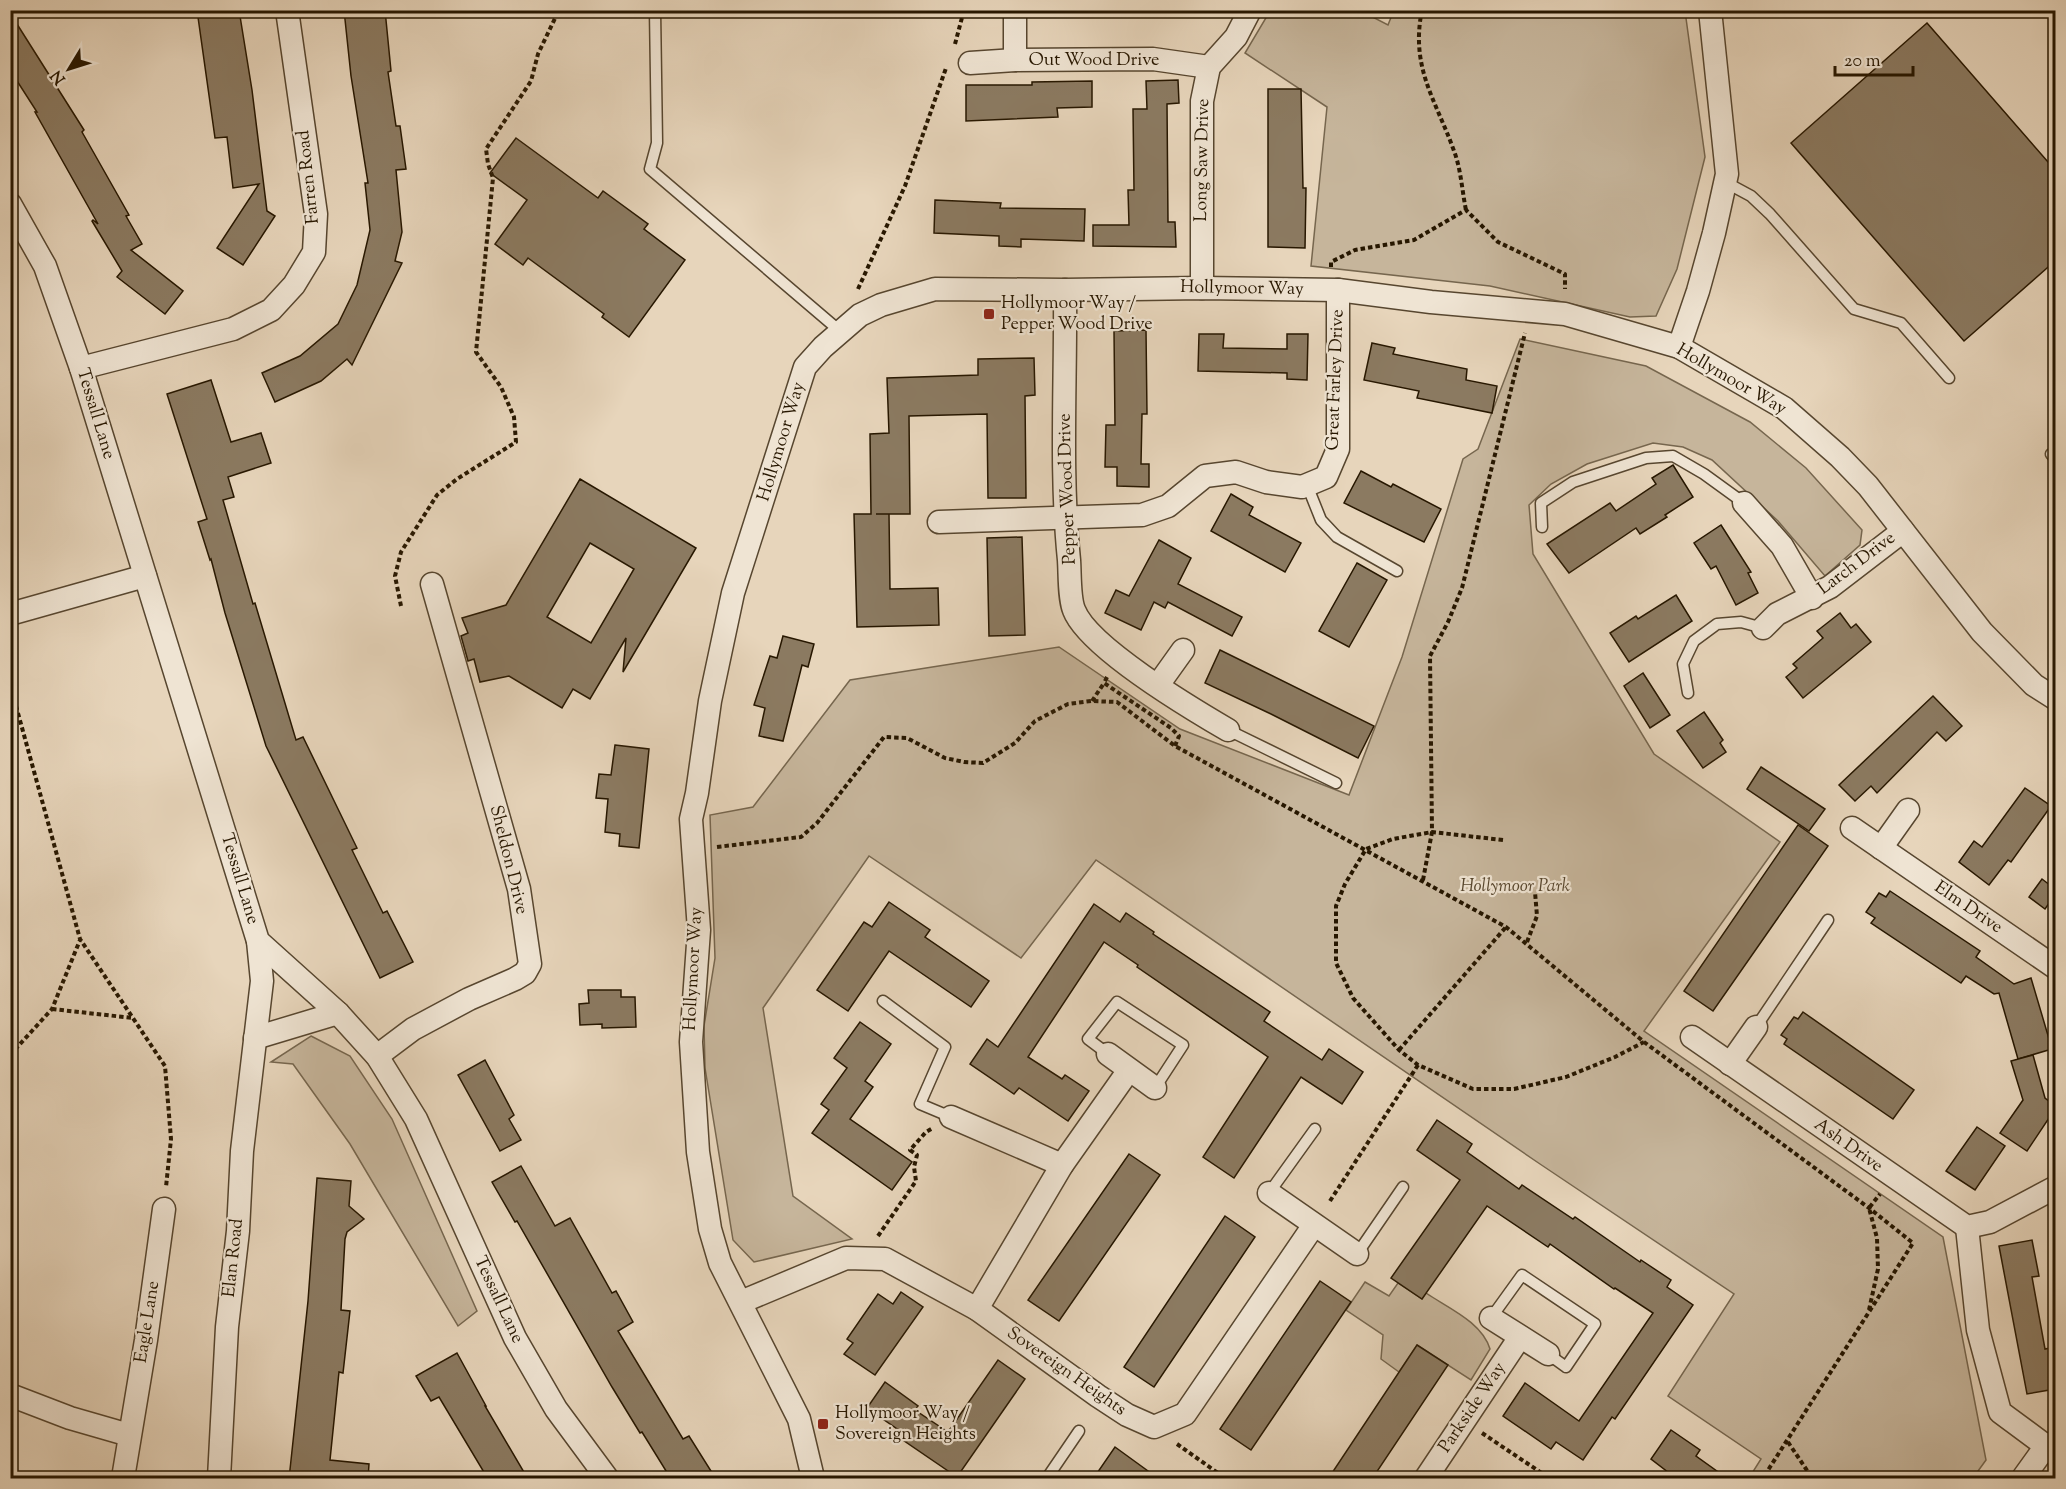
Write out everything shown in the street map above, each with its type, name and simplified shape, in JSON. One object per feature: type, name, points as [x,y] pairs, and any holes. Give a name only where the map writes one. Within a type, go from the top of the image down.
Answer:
[{"type":"street","name":"Farren Road","points":[[81,368],[233,329],[252,320],[271,310],[287,294],[314,252],[316,214],[287,10]]},
{"type":"street","points":[[1209,67],[1236,37],[1250,10]]},
{"type":"street","points":[[1678,347],[1705,268],[1727,174],[1710,10]]},
{"type":"street","name":"Out Wood Drive","points":[[1015,13],[1015,60]]},
{"type":"street","name":"Out Wood Drive","points":[[958,64],[1015,60],[1153,59],[1209,67]]},
{"type":"street","name":"Long Saw Drive","points":[[1202,288],[1202,101],[1209,67]]},
{"type":"street","name":"Tessall Lane","points":[[10,204],[45,266],[81,368],[258,940],[338,1013],[376,1056],[416,1119],[515,1338],[556,1409],[607,1479]]},
{"type":"street","name":"Hollymoor Way","points":[[813,1479],[799,1419],[720,1263],[710,1229],[698,1152],[691,1042],[699,930],[691,819],[710,701],[733,593],[805,368],[823,347],[860,315],[881,305],[935,289],[1065,291],[1202,288],[1334,291],[1565,314],[1678,347],[1784,408],[1840,457],[1868,486],[1982,632],[2034,685],[2055,699]]},
{"type":"street","name":"Pepper Wood Drive","points":[[1065,291],[1065,518],[1074,610],[1087,630],[1118,657],[1190,708],[1228,730]]},
{"type":"street","name":"Great Farley Drive","points":[[1307,485],[1326,477],[1338,449],[1334,291]]},
{"type":"street","points":[[939,522],[1142,515],[1168,506],[1205,476],[1215,474],[1236,472],[1266,482],[1302,487],[1307,485]]},
{"type":"street","name":"Larch Drive","points":[[1744,503],[1782,546],[1812,598]]},
{"type":"street","name":"Larch Drive","points":[[1763,628],[1777,614],[1812,598],[1878,552],[1903,531]]},
{"type":"street","points":[[10,614],[145,576]]},
{"type":"street","name":"Sheldon Drive","points":[[376,1056],[412,1029],[469,999],[515,979],[525,973],[530,964],[519,889],[432,584]]},
{"type":"street","points":[[1158,685],[1183,650]]},
{"type":"street","points":[[1881,848],[1908,810]]},
{"type":"street","name":"Elm Drive","points":[[1852,828],[2055,968]]},
{"type":"street","name":"Elan Road","points":[[219,1479],[226,1327],[238,1232],[242,1151],[262,981],[258,940]]},
{"type":"street","points":[[255,1038],[338,1013]]},
{"type":"street","points":[[1730,1064],[1756,1027]]},
{"type":"street","name":"Ash Drive","points":[[1692,1037],[1967,1227]]},
{"type":"street","points":[[1108,1054],[1155,1088]]},
{"type":"street","points":[[977,1309],[1062,1165],[1129,1070]]},
{"type":"street","points":[[951,1117],[1062,1165]]},
{"type":"street","points":[[2023,1479],[2051,1444],[2000,1412],[1978,1330],[1967,1227],[1990,1222],[2055,1187]]},
{"type":"street","points":[[1269,1193],[1356,1254]]},
{"type":"street","name":"Eagle Lane","points":[[123,1479],[146,1340],[164,1209]]},
{"type":"street","points":[[1154,1427],[1185,1414],[1314,1225]]},
{"type":"street","name":"Sovereign Heights","points":[[741,1302],[846,1258],[885,1259],[977,1309],[1108,1403],[1127,1415],[1154,1427]]},
{"type":"street","points":[[1491,1318],[1548,1354]]},
{"type":"street","name":"Parkside Way","points":[[1426,1479],[1520,1337]]},
{"type":"street","points":[[10,1395],[70,1418],[129,1435]]},
{"type":"lane","points":[[655,10],[657,143],[650,169],[841,332]]},
{"type":"lane","points":[[1725,182],[1751,196],[1764,208],[1854,309],[1901,323],[1949,378]]},
{"type":"lane","name":"Larch Drive","points":[[1542,527],[1541,503],[1573,482],[1646,458],[1673,456],[1704,474],[1744,503]]},
{"type":"lane","points":[[1307,485],[1322,520],[1337,537],[1397,571]]},
{"type":"lane","points":[[1688,693],[1683,664],[1694,641],[1717,624],[1741,622],[1763,628]]},
{"type":"lane","points":[[1228,730],[1336,783]]},
{"type":"lane","points":[[1756,1027],[1828,920]]},
{"type":"lane","points":[[883,1001],[945,1047],[920,1104],[951,1117]]},
{"type":"lane","points":[[1108,1054],[1089,1039],[1117,1002],[1183,1045],[1155,1088]]},
{"type":"lane","points":[[1269,1193],[1315,1129]]},
{"type":"lane","points":[[1356,1254],[1403,1187]]},
{"type":"lane","points":[[1491,1318],[1522,1275],[1595,1324],[1566,1367],[1548,1354]]},
{"type":"lane","points":[[1047,1479],[1079,1431]]},
{"type":"path","points":[[401,606],[395,576],[401,552],[436,495],[516,442],[514,417],[510,407],[501,387],[476,352],[493,178],[486,149],[531,81],[538,54],[559,10]]},
{"type":"path","points":[[954,46],[964,10]]},
{"type":"path","points":[[1422,10],[1419,54],[1432,101],[1455,153],[1466,210],[1498,242],[1565,274],[1565,314]]},
{"type":"path","points":[[857,290],[958,64]]},
{"type":"path","points":[[1334,291],[1331,262],[1355,250],[1414,240],[1466,210]]},
{"type":"path","points":[[1423,880],[1432,832],[1430,656],[1448,622],[1462,588],[1531,310]]},
{"type":"path","points":[[1091,701],[1104,683]]},
{"type":"path","points":[[10,684],[80,939],[165,1066],[171,1139],[164,1209]]},
{"type":"path","points":[[692,848],[721,847],[801,837],[817,823],[884,737],[907,738],[945,758],[983,763],[1015,743],[1035,721],[1068,704],[1091,701],[1118,702],[1175,746],[1506,927],[1527,942],[1644,1042],[1913,1243],[1763,1479]]},
{"type":"path","points":[[1503,840],[1432,832],[1393,839],[1366,849],[1345,884],[1336,906],[1336,963],[1353,998],[1399,1050],[1418,1065],[1473,1089],[1514,1089],[1566,1077],[1615,1057],[1644,1042]]},
{"type":"path","points":[[1527,942],[1537,916],[1535,892]]},
{"type":"path","points":[[1399,1050],[1506,927]]},
{"type":"path","points":[[10,1055],[52,1009],[80,939]]},
{"type":"path","points":[[52,1009],[134,1018]]},
{"type":"path","points":[[1330,1201],[1418,1065]]},
{"type":"path","points":[[862,1258],[916,1181],[914,1167],[916,1155],[910,1150],[926,1132],[951,1117]]},
{"type":"path","points":[[1868,1313],[1878,1269],[1877,1238],[1869,1208]]},
{"type":"path","points":[[1465,1420],[1549,1479]]},
{"type":"path","points":[[1154,1427],[1225,1479]]},
{"type":"path","points":[[1788,1442],[1812,1479]]},
{"type":"green space","points":[[1394,10],[1685,11],[1705,157],[1677,269],[1656,316],[1630,317],[1490,286],[1311,266],[1327,107],[1245,53],[1270,11],[1361,11],[1388,25]]},
{"type":"green space","name":"Hollymoor Park","points":[[1520,339],[1646,366],[1750,422],[1806,468],[1862,530],[1860,545],[1825,576],[1778,521],[1712,460],[1683,447],[1653,443],[1587,464],[1551,484],[1529,505],[1533,554],[1654,754],[1780,842],[1644,1031],[1943,1237],[1986,1460],[1973,1478],[1749,1478],[1761,1459],[1668,1396],[1734,1294],[1096,860],[1021,958],[869,856],[763,1008],[793,1196],[852,1239],[754,1262],[733,1240],[705,1068],[704,1026],[715,958],[710,815],[753,807],[850,680],[1059,647],[1180,729],[1349,795],[1402,657],[1463,459],[1478,449]]},
{"type":"green space","points":[[311,1036],[350,1056],[392,1119],[477,1311],[458,1326],[350,1144],[293,1064],[271,1062]]},
{"type":"green space","points":[[1365,1282],[1389,1296],[1398,1283],[1422,1299],[1426,1293],[1472,1323],[1486,1339],[1490,1349],[1471,1380],[1417,1345],[1399,1372],[1381,1359],[1383,1335],[1346,1310]]},
{"type":"building","points":[[197,10],[239,10],[252,90],[267,211],[275,216],[243,265],[217,248],[259,184],[233,188],[227,137],[215,138]]},
{"type":"building","points":[[344,10],[385,10],[391,71],[388,72],[396,126],[400,126],[406,169],[396,170],[402,232],[395,261],[402,263],[352,365],[347,359],[321,381],[275,402],[262,373],[300,356],[338,324],[357,285],[370,230],[365,183],[368,183],[351,76]]},
{"type":"building","points":[[10,13],[84,130],[82,132],[129,215],[126,216],[142,244],[131,250],[183,291],[165,314],[117,277],[122,271],[92,221],[98,224],[35,112],[37,112],[10,70]]},
{"type":"building","points":[[1927,23],[2055,170],[2055,261],[1964,341],[1791,143]]},
{"type":"building","points":[[1178,80],[1179,103],[1167,104],[1168,222],[1175,222],[1176,247],[1093,246],[1093,225],[1129,225],[1128,190],[1134,190],[1133,109],[1147,109],[1146,81]]},
{"type":"building","points":[[1092,81],[1092,107],[1057,108],[1058,117],[966,121],[966,85],[1032,85],[1032,82]]},
{"type":"building","points":[[1268,89],[1301,89],[1303,188],[1306,188],[1305,248],[1268,247]]},
{"type":"building","points":[[516,138],[598,198],[603,191],[648,224],[644,229],[685,260],[629,337],[602,317],[604,314],[528,258],[523,265],[495,244],[527,200],[490,173]]},
{"type":"building","points":[[935,200],[1001,203],[1000,208],[1085,209],[1084,241],[1021,239],[1021,247],[999,246],[999,236],[934,233]]},
{"type":"building","points":[[1146,330],[1147,414],[1142,414],[1141,464],[1149,464],[1149,487],[1117,486],[1117,467],[1105,467],[1106,425],[1115,425],[1114,331]]},
{"type":"building","points":[[1199,334],[1224,334],[1223,348],[1287,349],[1287,334],[1308,334],[1307,380],[1287,379],[1287,373],[1198,371]]},
{"type":"building","points":[[1372,343],[1395,348],[1393,354],[1467,369],[1466,380],[1497,386],[1492,413],[1417,398],[1419,391],[1364,380]]},
{"type":"building","points":[[1034,358],[1035,395],[1025,396],[1026,498],[988,498],[987,414],[909,416],[910,514],[889,514],[890,589],[938,588],[939,625],[857,627],[854,514],[871,514],[870,434],[889,433],[887,378],[978,375],[978,359]]},
{"type":"building","points":[[211,380],[231,442],[261,433],[271,463],[228,477],[234,497],[223,500],[296,740],[303,737],[357,848],[352,850],[383,913],[387,911],[413,962],[380,978],[266,746],[198,522],[207,519],[167,394]]},
{"type":"building","points":[[1673,465],[1693,497],[1640,534],[1636,528],[1569,573],[1547,544],[1610,503],[1616,511],[1656,484],[1652,478]]},
{"type":"building","points":[[1361,471],[1391,487],[1393,484],[1441,509],[1424,542],[1344,503]]},
{"type":"building","points":[[580,479],[696,548],[623,672],[626,638],[590,699],[573,689],[562,708],[509,676],[480,682],[474,659],[468,661],[461,636],[468,633],[462,618],[506,605]],"holes":[[[590,543],[634,569],[591,643],[547,617]]]},
{"type":"building","points":[[1231,494],[1253,507],[1249,515],[1301,543],[1285,572],[1211,531]]},
{"type":"building","points":[[1721,525],[1751,572],[1748,573],[1758,593],[1736,605],[1716,566],[1711,569],[1694,543]]},
{"type":"building","points":[[1022,537],[1025,635],[989,636],[987,538]]},
{"type":"building","points":[[1159,540],[1191,558],[1178,584],[1242,617],[1232,636],[1168,602],[1165,608],[1154,602],[1141,630],[1105,613],[1116,590],[1129,596]]},
{"type":"building","points":[[1357,563],[1387,580],[1349,647],[1319,631]]},
{"type":"building","points":[[1676,595],[1692,621],[1629,662],[1610,633],[1636,616],[1638,619]]},
{"type":"building","points":[[1840,613],[1851,628],[1856,624],[1871,642],[1803,698],[1786,677],[1797,668],[1793,664],[1823,638],[1817,631]]},
{"type":"building","points":[[783,636],[814,644],[808,667],[802,665],[783,741],[759,736],[765,708],[754,705],[770,656],[777,658]]},
{"type":"building","points":[[1220,650],[1374,726],[1358,758],[1205,683]]},
{"type":"building","points":[[1643,673],[1670,715],[1650,728],[1624,686]]},
{"type":"building","points":[[1933,696],[1962,726],[1946,741],[1937,732],[1877,793],[1871,786],[1855,801],[1839,785]]},
{"type":"building","points":[[1704,712],[1723,740],[1720,743],[1726,752],[1703,768],[1677,731]]},
{"type":"building","points":[[615,745],[649,749],[639,848],[619,846],[620,834],[605,832],[608,799],[596,798],[599,774],[611,775]]},
{"type":"building","points":[[1761,767],[1825,809],[1809,831],[1747,789]]},
{"type":"building","points":[[2025,788],[2051,806],[2011,862],[2008,860],[1989,885],[1959,862],[1974,841],[1982,847]]},
{"type":"building","points":[[1798,825],[1828,846],[1713,1011],[1684,991]]},
{"type":"building","points":[[2042,879],[2055,889],[2055,895],[2045,909],[2029,897]]},
{"type":"building","points":[[1890,891],[1980,951],[1976,957],[2014,984],[2031,978],[2052,1049],[2018,1059],[1999,993],[1994,994],[1966,976],[1961,983],[1871,923],[1875,918],[1866,912],[1879,893],[1886,897]]},
{"type":"building","points":[[889,902],[930,930],[925,937],[989,981],[971,1007],[889,951],[848,1011],[817,990],[864,922],[872,927]]},
{"type":"building","points":[[1094,904],[1120,922],[1126,913],[1154,932],[1153,934],[1270,1012],[1264,1021],[1322,1060],[1329,1049],[1363,1072],[1342,1104],[1301,1077],[1234,1178],[1203,1157],[1268,1057],[1104,942],[1028,1057],[1062,1079],[1065,1075],[1089,1091],[1068,1121],[1019,1088],[1014,1094],[970,1064],[987,1039],[998,1047]]},
{"type":"building","points":[[588,990],[621,990],[621,997],[635,997],[636,1027],[602,1028],[602,1024],[580,1025],[579,1004],[589,1003]]},
{"type":"building","points":[[1803,1012],[1914,1090],[1893,1119],[1784,1044],[1787,1039],[1781,1035],[1794,1017],[1798,1019]]},
{"type":"building","points":[[860,1022],[891,1044],[865,1081],[873,1087],[850,1119],[912,1162],[892,1190],[812,1133],[829,1110],[821,1104],[847,1068],[834,1058]]},
{"type":"building","points":[[2033,1055],[2045,1098],[2055,1106],[2055,1109],[2027,1151],[2000,1133],[2023,1100],[2011,1061]]},
{"type":"building","points":[[485,1060],[514,1115],[509,1119],[521,1140],[500,1151],[458,1075]]},
{"type":"building","points":[[1437,1120],[1472,1144],[1467,1152],[1519,1189],[1522,1185],[1671,1280],[1667,1287],[1693,1305],[1615,1419],[1612,1417],[1583,1460],[1556,1442],[1551,1449],[1503,1416],[1525,1383],[1579,1421],[1653,1313],[1550,1244],[1548,1247],[1487,1206],[1422,1299],[1391,1278],[1460,1180],[1417,1150]]},
{"type":"building","points":[[1977,1127],[2005,1146],[1975,1190],[1946,1171]]},
{"type":"building","points":[[1129,1154],[1160,1175],[1059,1321],[1028,1300]]},
{"type":"building","points":[[521,1166],[555,1226],[570,1218],[612,1293],[616,1291],[633,1322],[618,1331],[683,1439],[689,1436],[716,1479],[671,1479],[642,1432],[640,1433],[492,1182]]},
{"type":"building","points":[[317,1178],[351,1181],[349,1206],[364,1219],[347,1232],[345,1239],[341,1310],[350,1311],[343,1373],[339,1372],[330,1460],[369,1464],[368,1479],[289,1479],[308,1301]]},
{"type":"building","points":[[1225,1216],[1255,1237],[1154,1387],[1124,1367]]},
{"type":"building","points":[[2032,1240],[2039,1276],[2032,1277],[2045,1349],[2055,1347],[2055,1389],[2027,1394],[1999,1246]]},
{"type":"building","points":[[1320,1281],[1351,1302],[1251,1450],[1220,1429]]},
{"type":"building","points":[[901,1292],[923,1307],[875,1375],[844,1354],[853,1343],[847,1339],[878,1294],[893,1304]]},
{"type":"building","points":[[1417,1345],[1448,1365],[1372,1479],[1328,1479]]},
{"type":"building","points":[[457,1353],[528,1479],[488,1479],[439,1397],[431,1401],[416,1376]]},
{"type":"building","points":[[998,1360],[1025,1379],[957,1477],[897,1436],[900,1431],[867,1408],[885,1382],[918,1406],[915,1410],[948,1432]]},
{"type":"building","points":[[1671,1430],[1700,1450],[1696,1456],[1728,1479],[1677,1479],[1651,1459]]},
{"type":"building","points":[[1115,1447],[1159,1479],[1093,1479]]},
{"type":"place","name":"Hollymoor Way / Pepper Wood Drive","points":[[989,314]]},
{"type":"place","name":"Hollymoor Way / Sovereign Heights","points":[[823,1424]]}]
